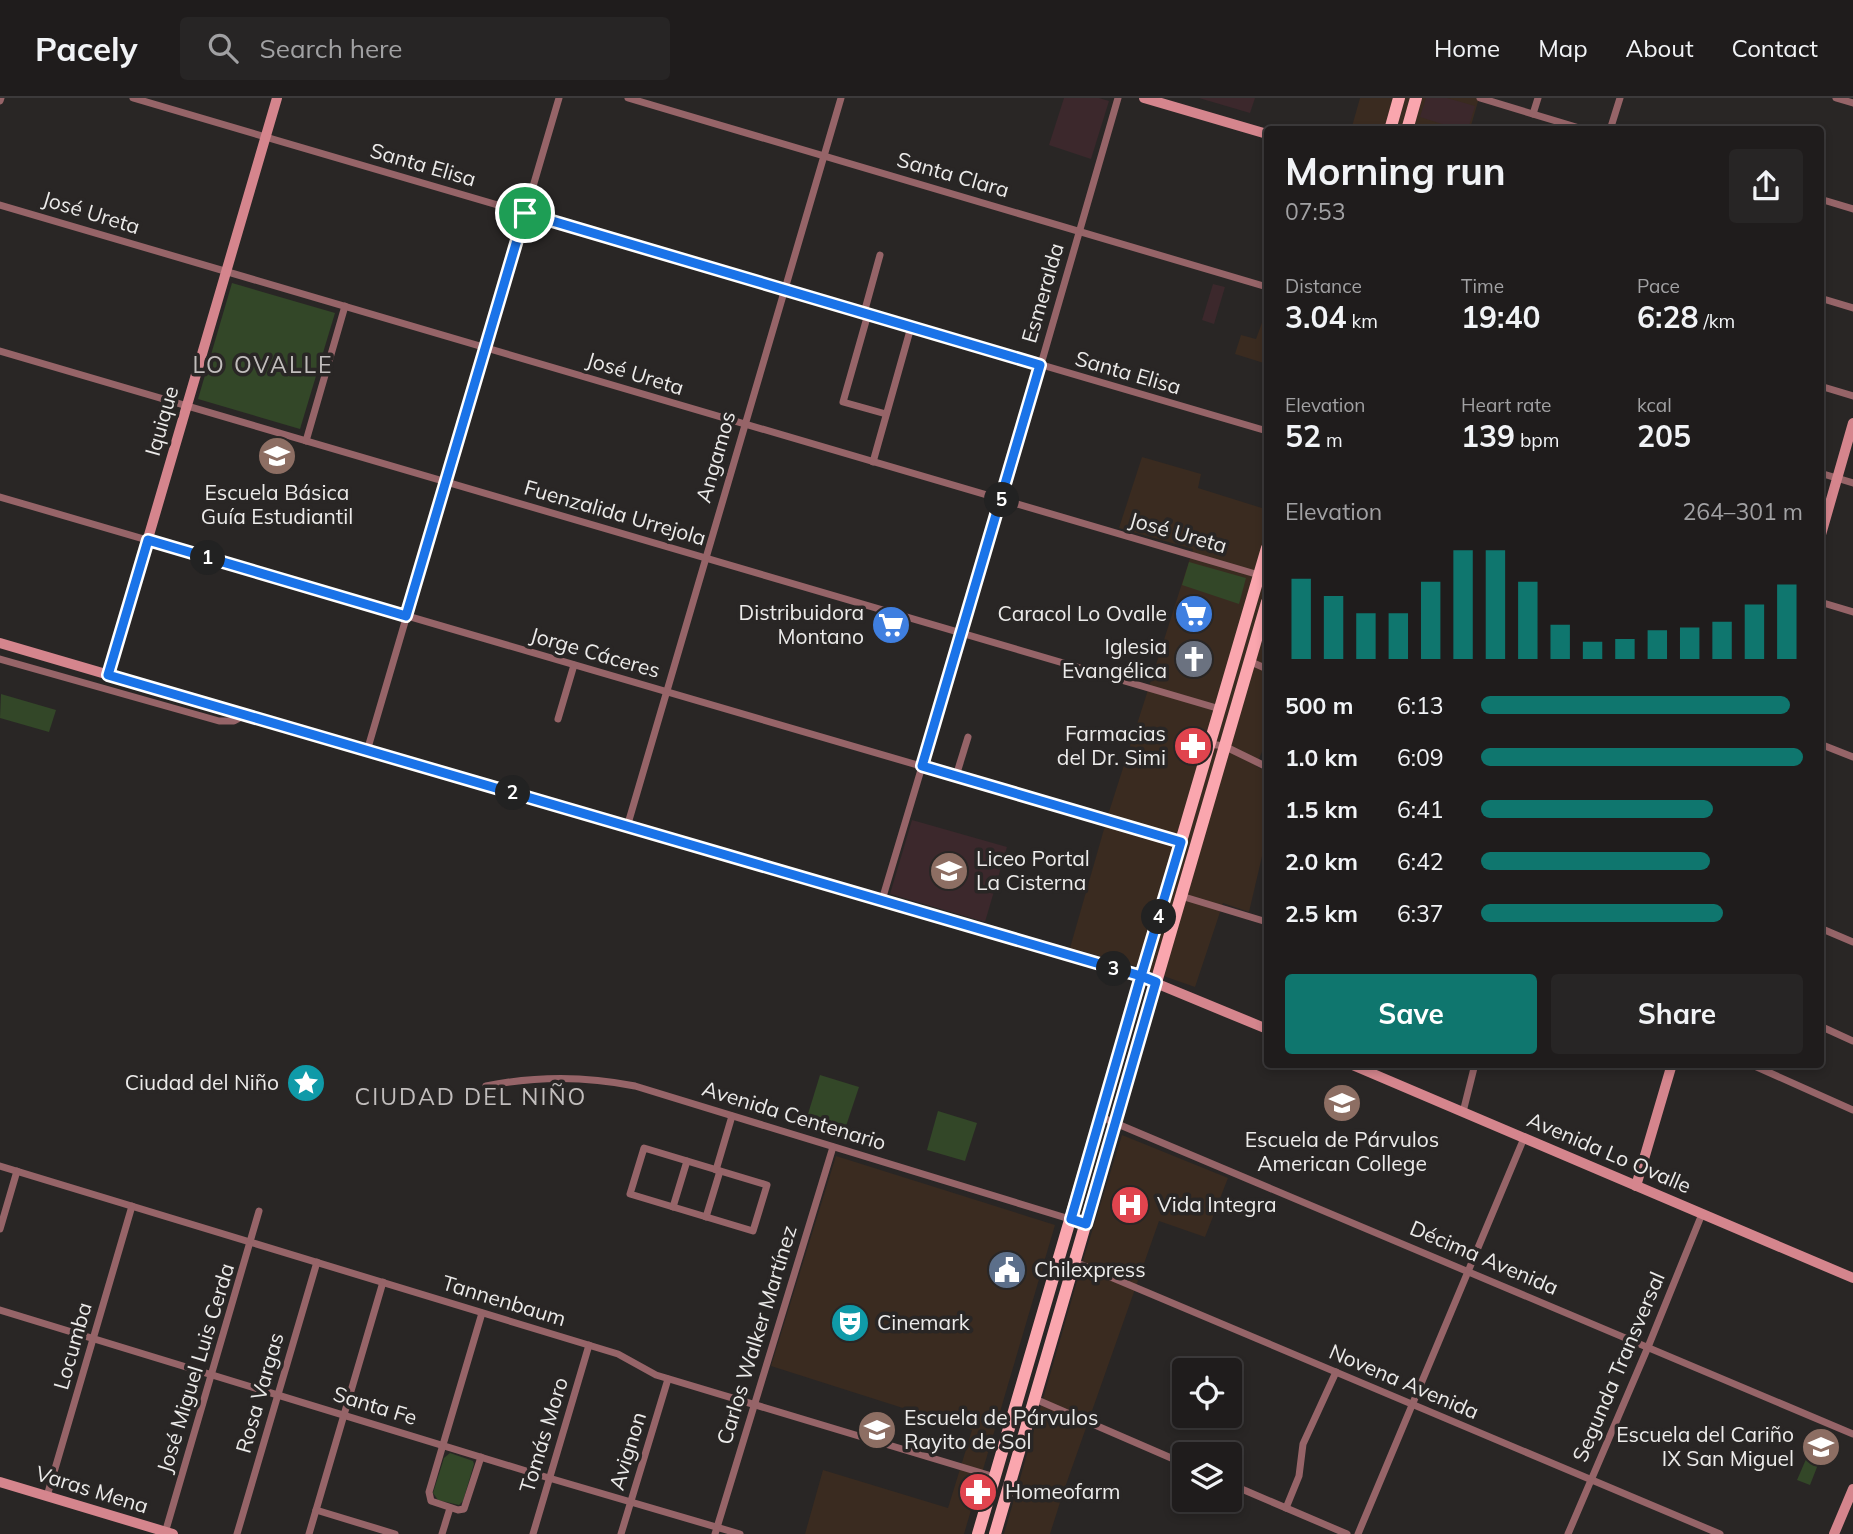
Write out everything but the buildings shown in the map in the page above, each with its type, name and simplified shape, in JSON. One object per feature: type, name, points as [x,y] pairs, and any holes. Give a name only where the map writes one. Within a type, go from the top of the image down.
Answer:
[{"type":"main road","name":"Iquique","points":[[108,675],[277,98]]},
{"type":"main road","points":[[1144,98],[1264,133]]},
{"type":"main road","points":[[1391,126],[1399,98]]},
{"type":"main road","points":[[1408,126],[1416,98]]},
{"type":"main road","points":[[1824,524],[1853,423]]},
{"type":"main road","points":[[982,1531],[995,1477],[1264,558]]},
{"type":"main road","points":[[995,1534],[1264,612]]},
{"type":"main road","points":[[0,643],[1141,976],[1264,1028]]},
{"type":"main road","points":[[1181,842],[1189,851],[1191,860]]},
{"type":"main road","name":"Avenida Lo Ovalle","points":[[1359,1068],[1853,1278]]},
{"type":"main road","points":[[1636,1186],[1671,1068]]},
{"type":"main road","name":"Varas Mena","points":[[0,1482],[168,1533]]},
{"type":"main road","points":[[1834,1534],[1853,1489]]},
{"type":"street","name":"Santa Elisa","points":[[132,98],[1264,431]]},
{"type":"street","points":[[367,751],[559,98]]},
{"type":"street","name":"Santa Clara","points":[[628,98],[1264,285]]},
{"type":"street","name":"Angamos","points":[[627,827],[841,98]]},
{"type":"street","name":"Esmeralda","points":[[882,900],[1002,500],[1118,98]]},
{"type":"street","points":[[1480,98],[1573,126]]},
{"type":"street","points":[[1533,114],[1538,98]]},
{"type":"street","points":[[1611,126],[1620,98]]},
{"type":"street","points":[[1836,98],[1853,103]]},
{"type":"street","points":[[1824,200],[1853,209]]},
{"type":"street","name":"José Ureta","points":[[0,205],[1259,575]]},
{"type":"street","points":[[880,255],[844,402],[886,414]]},
{"type":"street","points":[[1824,299],[1853,308]]},
{"type":"street","points":[[306,441],[345,306]]},
{"type":"street","points":[[873,462],[911,327]]},
{"type":"street","name":"Fuenzalida Urrejola","points":[[0,351],[1220,709]]},
{"type":"street","points":[[1824,387],[1853,396]]},
{"type":"street","points":[[1824,474],[1853,483]]},
{"type":"street","name":"Jorge Cáceres","points":[[0,497],[1181,842]]},
{"type":"street","points":[[1824,603],[1853,612]]},
{"type":"street","points":[[0,659],[219,721],[234,721],[245,715]]},
{"type":"street","points":[[1250,660],[1264,667]]},
{"type":"street","points":[[558,719],[574,665]]},
{"type":"street","points":[[956,776],[968,737]]},
{"type":"street","points":[[1210,744],[1224,746],[1264,766]]},
{"type":"street","points":[[1824,746],[1853,757]]},
{"type":"street","points":[[1181,896],[1264,921]]},
{"type":"street","points":[[1824,930],[1853,942]]},
{"type":"street","points":[[1824,1028],[1853,1041]]},
{"type":"street","points":[[1463,1112],[1474,1068]]},
{"type":"street","points":[[1759,1068],[1853,1110]]},
{"type":"street","name":"Avenida Centenario","points":[[486,1086],[536,1079],[610,1080],[1086,1224]]},
{"type":"street","points":[[706,1217],[732,1116]]},
{"type":"street","name":"Décima Avenida","points":[[1101,1117],[1853,1434]]},
{"type":"street","points":[[1358,1534],[1524,1138]]},
{"type":"street","name":"Carlos Walker Martínez","points":[[716,1531],[833,1147]]},
{"type":"street","points":[[644,1148],[718,1170],[767,1185],[753,1231],[630,1194],[644,1148]]},
{"type":"street","points":[[673,1207],[687,1161]]},
{"type":"street","name":"Tannenbaum","points":[[0,1166],[589,1345],[623,1356],[649,1372],[668,1379],[995,1477]]},
{"type":"street","points":[[0,1229],[17,1171]]},
{"type":"street","name":"Locumba","points":[[47,1496],[132,1206]]},
{"type":"street","name":"José Miguel Luis Cerda","points":[[168,1533],[259,1211]]},
{"type":"street","name":"Segunda Transversal","points":[[1568,1534],[1702,1214]]},
{"type":"street","name":"Rosa Vargas","points":[[237,1534],[317,1262]]},
{"type":"street","name":"Novena Avenida","points":[[1075,1262],[1720,1534]]},
{"type":"street","points":[[309,1534],[383,1282]]},
{"type":"street","name":"Santa Fe","points":[[0,1310],[631,1502],[716,1531],[740,1534]]},
{"type":"street","points":[[481,1457],[466,1507],[461,1510],[432,1502],[429,1495],[482,1313]]},
{"type":"street","name":"Tomás Moro","points":[[533,1534],[589,1345]]},
{"type":"street","points":[[1286,1508],[1299,1476],[1303,1444],[1336,1372]]},
{"type":"street","name":"Avignon","points":[[621,1534],[668,1379]]},
{"type":"street","points":[[1035,1399],[1172,1458]]},
{"type":"street","points":[[1242,1489],[1347,1534]]},
{"type":"street","points":[[442,1534],[450,1508]]},
{"type":"street","points":[[316,1510],[395,1534]]},
{"type":"shaded area","points":[[1064,98],[1099,98],[1109,101],[1091,159],[1049,145]]},
{"type":"shaded area","points":[[1199,98],[1255,98],[1250,113]]},
{"type":"shaded area","points":[[1360,98],[1479,98],[1471,126],[1352,126]]},
{"type":"shaded area","points":[[1426,98],[1447,98],[1475,106],[1469,126],[1448,126],[1420,117]]},
{"type":"shaded area","points":[[1213,284],[1225,287],[1214,324],[1202,320]]},
{"type":"shaded area","points":[[1264,317],[1264,363],[1235,354],[1241,335],[1256,339]]},
{"type":"shaded area","points":[[1142,457],[1201,474],[1198,488],[1264,509],[1264,747],[1256,766],[1264,770],[1264,848],[1249,912],[1223,903],[1195,987],[1129,964],[1070,948],[1108,815],[1193,549],[1119,528]]},
{"type":"shaded area","name":"Liceo Portal La Cisterna","points":[[912,820],[1007,847],[985,922],[890,894]]},
{"type":"shaded area","points":[[1122,1135],[1228,1178],[1205,1237],[1159,1221],[1050,1534],[1004,1534],[1084,1257]]},
{"type":"shaded area","points":[[836,1156],[1055,1225],[964,1534],[805,1534],[823,1470],[948,1508],[972,1430],[771,1366]]},
{"type":"green space","points":[[232,283],[335,313],[300,429],[198,399]]},
{"type":"green space","points":[[1189,562],[1246,578],[1239,604],[1182,585]]},
{"type":"green space","points":[[1,694],[56,710],[49,732],[0,718]]},
{"type":"green space","points":[[820,1075],[859,1087],[846,1126],[808,1114]]},
{"type":"green space","points":[[938,1111],[977,1123],[965,1161],[927,1150]]},
{"type":"green space","points":[[450,1453],[473,1461],[474,1464],[463,1501],[459,1505],[438,1500],[433,1493],[444,1458]]},
{"type":"green space","points":[[1807,1457],[1819,1462],[1810,1485],[1797,1480]]},
{"type":"place","name":"Escuela Básica Guía Estudiantil","points":[[277,456]]},
{"type":"place","name":"Caracol Lo Ovalle","points":[[1194,614]]},
{"type":"place","name":"Distribuidora Montano","points":[[891,625]]},
{"type":"place","name":"Iglesia Evangélica","points":[[1194,659]]},
{"type":"place","name":"Farmacias del Dr. Simi","points":[[1193,746]]},
{"type":"place","name":"Liceo Portal La Cisterna","points":[[949,871]]},
{"type":"place","name":"Ciudad del Niño","points":[[306,1083]]},
{"type":"place","name":"Escuela de Párvulos American College","points":[[1342,1103]]},
{"type":"place","name":"Vida Integra","points":[[1130,1205]]},
{"type":"place","name":"Chilexpress","points":[[1007,1270]]},
{"type":"place","name":"Cinemark","points":[[850,1323]]},
{"type":"place","name":"Escuela de Párvulos Rayito de Sol","points":[[877,1430]]},
{"type":"place","name":"Escuela del Cariño IX San Miguel","points":[[1821,1447]]},
{"type":"place","name":"Homeofarm","points":[[978,1492]]},
{"type":"district","name":"LO OVALLE","points":[[263,365]]},
{"type":"district","name":"CIUDAD DEL NIÑO","points":[[471,1097]]},
{"type":"route","points":[[525,213],[406,616],[148,540],[108,675],[1141,976],[1071,1219],[1086,1224],[1156,982],[1141,976],[1181,842],[922,766],[1040,365],[525,213]]}]
